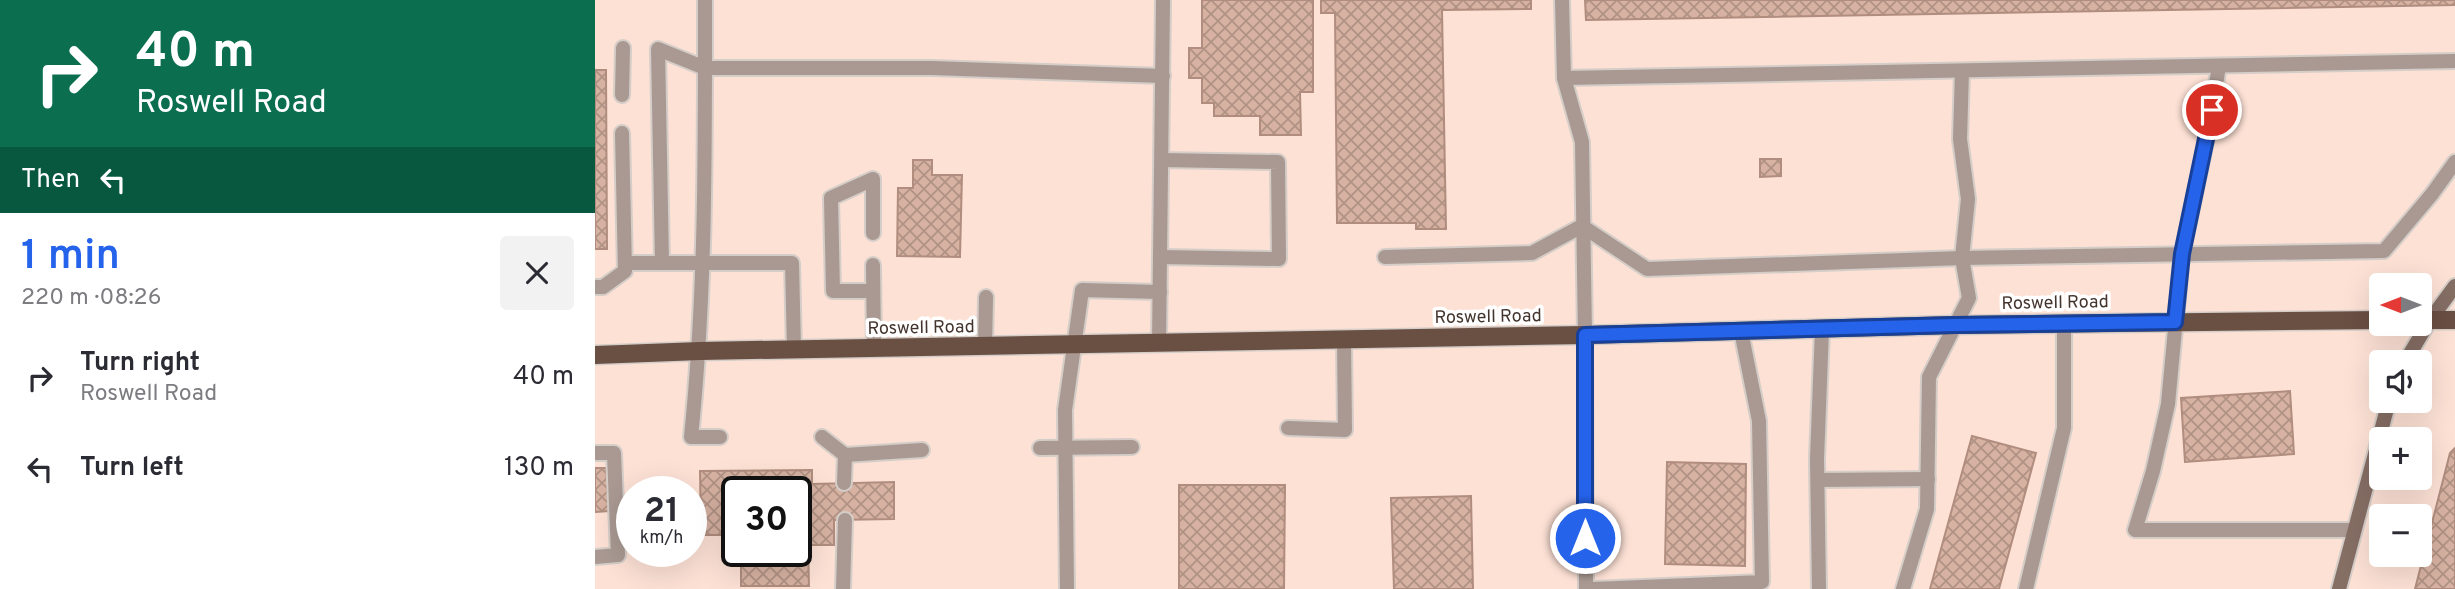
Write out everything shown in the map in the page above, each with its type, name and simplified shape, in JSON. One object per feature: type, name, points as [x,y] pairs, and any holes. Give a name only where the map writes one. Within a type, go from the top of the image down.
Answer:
[{"type":"main road","name":"Roswell Road","points":[[595,355],[1955,325],[2369,320]]},
{"type":"main road","points":[[2433,320],[2455,320]]},
{"type":"street","points":[[705,0],[703,263],[700,351],[691,437],[720,437]]},
{"type":"street","points":[[1159,343],[1163,0]]},
{"type":"street","points":[[1562,0],[1564,78],[1582,142],[1586,589]]},
{"type":"street","points":[[622,95],[623,48]]},
{"type":"street","points":[[662,263],[658,49],[705,68],[932,68],[1163,76]]},
{"type":"street","points":[[1564,78],[2455,61]]},
{"type":"street","points":[[2219,66],[2182,254],[2168,404],[2153,471],[2135,530],[2354,530]]},
{"type":"street","points":[[1903,589],[1927,509],[1929,377],[1969,298],[1962,258],[1968,199],[1960,139],[1962,71]]},
{"type":"street","points":[[595,287],[603,287],[625,271],[622,133]]},
{"type":"street","points":[[1160,257],[1279,258],[1278,162],[1162,160]]},
{"type":"street","points":[[1582,226],[1647,268],[1962,258],[2384,251],[2455,162]]},
{"type":"street","points":[[873,233],[873,179],[831,198],[833,291],[873,291]]},
{"type":"street","points":[[1385,257],[1532,253],[1582,226]]},
{"type":"street","points":[[625,263],[792,263],[794,350]]},
{"type":"street","points":[[873,265],[874,349]]},
{"type":"street","points":[[2433,311],[2455,286]]},
{"type":"street","points":[[1067,589],[1065,410],[1082,290],[1160,292]]},
{"type":"street","points":[[985,347],[986,297]]},
{"type":"street","points":[[2026,589],[2064,428],[2064,323]]},
{"type":"street","points":[[1819,589],[1818,480],[1822,329]]},
{"type":"street","points":[[1594,589],[1762,582],[1759,421],[1741,331]]},
{"type":"street","points":[[1288,428],[1345,430],[1344,340]]},
{"type":"street","points":[[2339,589],[2386,413]]},
{"type":"street","points":[[822,437],[845,455],[922,450]]},
{"type":"street","points":[[1040,448],[1132,447]]},
{"type":"street","points":[[595,453],[614,453],[618,555],[595,557]]},
{"type":"street","points":[[844,483],[845,455]]},
{"type":"street","points":[[1818,480],[1928,480]]},
{"type":"street","points":[[843,589],[845,520]]},
{"type":"shaded area","points":[[595,0],[2455,0],[2455,589],[595,589]]},
{"type":"building","points":[[1202,0],[1313,0],[1313,92],[1300,92],[1301,135],[1260,135],[1260,116],[1214,116],[1214,103],[1202,103],[1202,78],[1189,78],[1189,48],[1202,48]]},
{"type":"building","points":[[1321,0],[1531,0],[1531,9],[1442,10],[1446,229],[1416,229],[1416,223],[1337,223],[1335,13],[1321,13]]},
{"type":"building","points":[[1585,0],[2455,0],[2455,5],[1586,20]]},
{"type":"building","points":[[595,70],[606,70],[607,249],[595,249]]},
{"type":"building","points":[[1760,159],[1781,159],[1781,176],[1760,177]]},
{"type":"building","points":[[913,160],[932,160],[932,175],[962,175],[960,257],[897,256],[898,188],[913,188]]},
{"type":"building","points":[[2290,391],[2294,454],[2185,462],[2181,398]]},
{"type":"building","points":[[1972,436],[2036,453],[1999,589],[1930,589]]},
{"type":"building","points":[[2455,448],[2455,589],[2415,589],[2421,567],[2432,567],[2432,523],[2450,453]]},
{"type":"building","points":[[1667,462],[1746,464],[1745,566],[1665,564]]},
{"type":"building","points":[[595,468],[606,468],[609,511],[595,512]]},
{"type":"building","points":[[812,470],[812,476],[721,476],[721,535],[707,535],[707,476],[700,476],[700,471]]},
{"type":"building","points":[[894,482],[894,519],[834,520],[834,545],[812,545],[812,484]]},
{"type":"building","points":[[1179,485],[1285,485],[1284,589],[1179,589]]},
{"type":"building","points":[[1471,496],[1473,589],[1394,589],[1391,498]]},
{"type":"building","points":[[741,567],[809,567],[809,586],[741,586]]},
{"type":"route","points":[[1585,538],[1585,335],[2175,322],[2182,254],[2212,110]]}]
